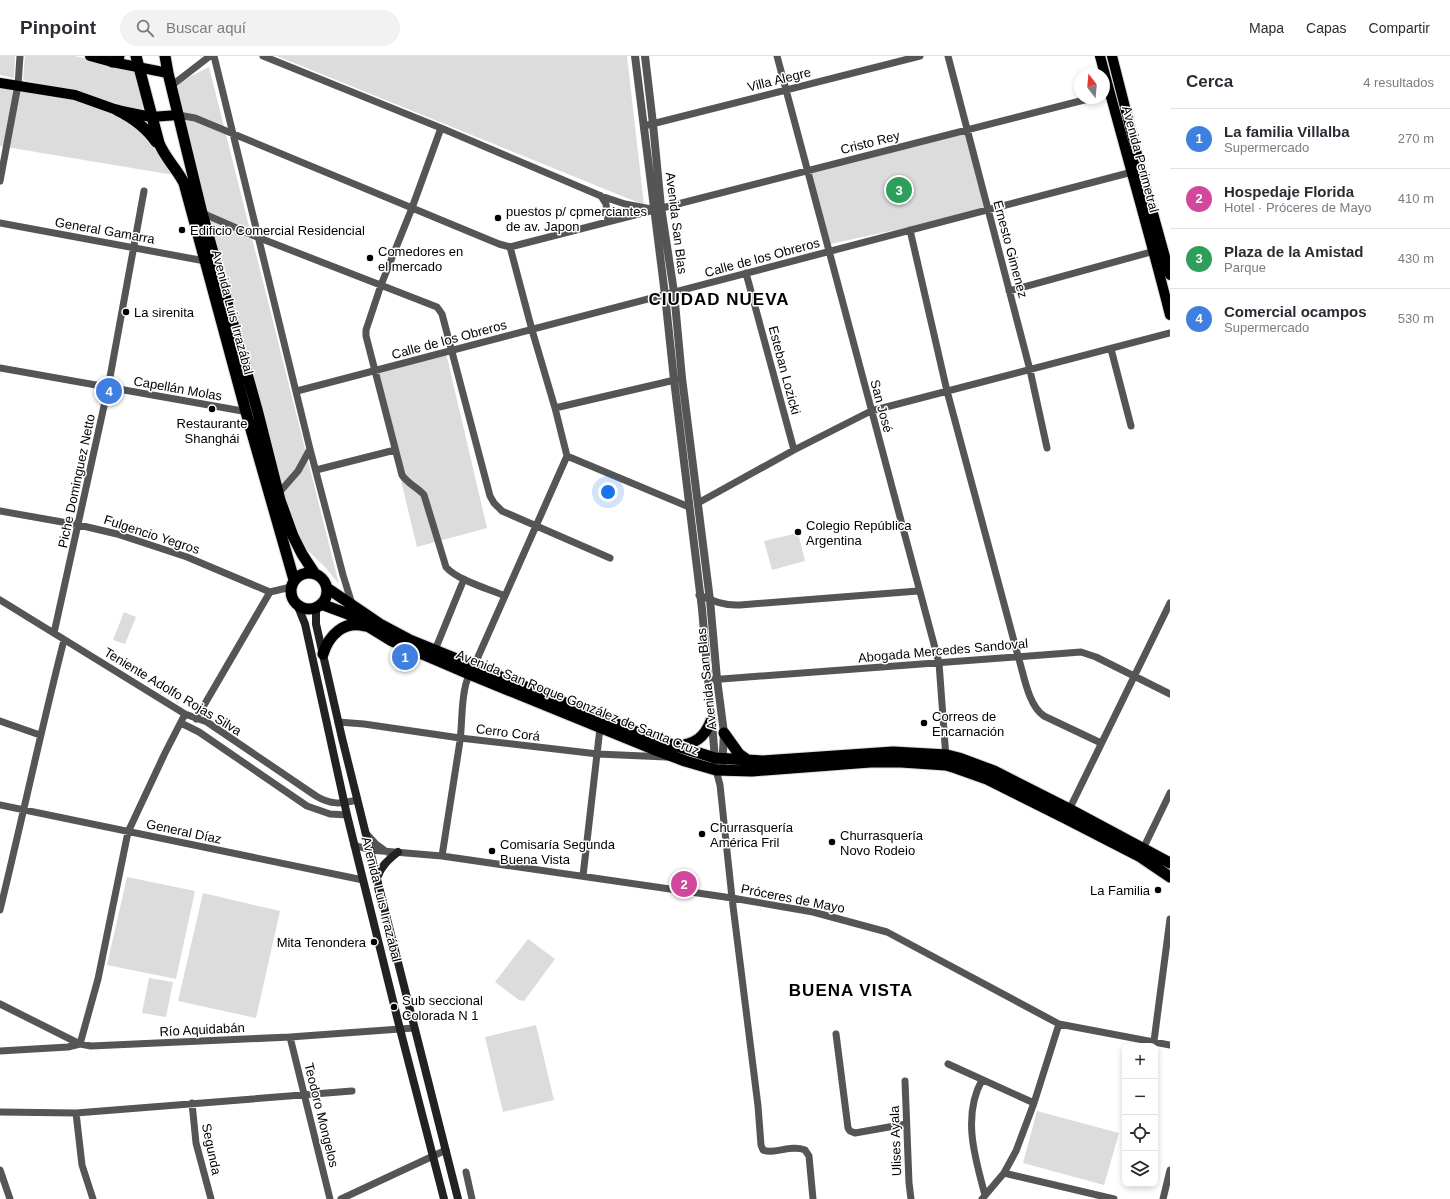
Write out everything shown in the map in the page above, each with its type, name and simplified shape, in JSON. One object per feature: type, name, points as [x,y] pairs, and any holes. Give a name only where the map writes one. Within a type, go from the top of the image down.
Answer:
[{"type":"highway","name":"Avenida Luis Irrazábal","points":[[165,56],[202,213],[258,413],[278,494],[293,536],[302,554],[315,574],[323,579],[326,588],[326,596],[319,605]]},
{"type":"highway","name":"Avenida Luis Irrazábal","points":[[137,61],[151,117],[163,152],[176,168],[184,183],[293,584],[292,597],[297,604]]},
{"type":"highway","points":[[117,110],[139,122],[148,131],[163,152]]},
{"type":"highway","points":[[293,584],[304,574],[315,574]]},
{"type":"highway","name":"Avenida San Roque González de Santa Cruz","points":[[326,588],[380,624],[410,640],[435,650],[471,670],[600,728],[675,752],[719,759],[749,761],[835,757],[893,752],[946,760],[1067,813],[1141,852],[1170,863]]},
{"type":"highway","points":[[297,604],[304,608],[319,605]]},
{"type":"highway","name":"Avenida San Roque González de Santa Cruz","points":[[319,605],[348,614],[392,641],[612,722],[675,752],[719,770],[775,770],[885,762],[946,760]]},
{"type":"highway","points":[[323,654],[328,641],[344,626],[357,624],[371,628]]},
{"type":"highway","points":[[675,752],[700,738],[707,731],[711,721]]},
{"type":"highway","points":[[724,733],[739,754],[749,761]]},
{"type":"highway","name":"Avenida San Roque González de Santa Cruz","points":[[1141,852],[1170,877]]},
{"type":"main road","points":[[90,56],[137,61],[168,73]]},
{"type":"main road","name":"Avenida Perimetral","points":[[1100,56],[1102,68]]},
{"type":"main road","name":"Avenida Perimetral","points":[[1112,56],[1121,91],[1136,171]]},
{"type":"main road","points":[[0,83],[75,95],[117,110],[151,117],[178,115]]},
{"type":"main road","name":"Avenida Perimetral","points":[[1110,102],[1136,171],[1159,250],[1170,315]]},
{"type":"main road","name":"Avenida Perimetral","points":[[1159,250],[1170,275]]},
{"type":"main road","name":"Avenida Luis Irrazábal","points":[[297,604],[305,624],[354,845],[444,1199]]},
{"type":"main road","name":"Avenida Luis Irrazábal","points":[[319,605],[316,624],[338,722],[458,1199]]},
{"type":"main road","points":[[377,879],[380,869],[386,860],[398,852]]},
{"type":"street","points":[[0,181],[18,86],[20,56]]},
{"type":"street","points":[[171,86],[210,56]]},
{"type":"street","points":[[214,56],[310,449],[352,604]]},
{"type":"street","points":[[264,56],[441,128],[601,196],[624,204],[657,208]]},
{"type":"street","name":"Avenida San Blas","points":[[635,56],[657,208],[674,292],[678,379],[689,507],[700,595],[713,679],[724,733],[724,748],[719,759]]},
{"type":"street","name":"Avenida San Blas","points":[[644,56],[653,124],[657,208],[665,295],[698,503],[710,600],[713,679],[711,721],[719,759],[720,785],[732,898],[758,1106],[761,1145],[763,1150],[767,1152],[792,1147],[805,1150],[809,1156],[813,1199]]},
{"type":"street","name":"San José","points":[[777,56],[918,591],[939,663],[946,760]]},
{"type":"street","name":"Villa Alegre","points":[[644,126],[920,56]]},
{"type":"street","name":"Ernesto Gimenez","points":[[948,56],[1030,370],[1047,448]]},
{"type":"street","points":[[1110,93],[1121,91]]},
{"type":"street","name":"Cristo Rey","points":[[510,246],[1074,103]]},
{"type":"street","points":[[178,115],[190,116],[499,244],[510,246],[567,456],[471,670],[466,686],[460,738],[442,856]]},
{"type":"street","points":[[441,128],[412,208],[381,285],[366,330],[366,336],[402,475],[406,482],[418,489],[424,495],[446,567],[451,572],[464,579],[505,596]]},
{"type":"street","name":"Calle de los Obreros","points":[[297,391],[1136,171]]},
{"type":"street","name":"Piche Dominguez Netto","points":[[54,633],[108,388],[144,191]]},
{"type":"street","points":[[601,196],[606,204],[608,221]]},
{"type":"street","points":[[202,213],[257,237],[437,307],[442,314],[490,496],[494,503],[502,511],[610,558]]},
{"type":"street","name":"General Gamarra","points":[[0,223],[205,261]]},
{"type":"street","points":[[910,230],[947,391],[1018,656],[1031,698],[1038,712],[1101,743]]},
{"type":"street","points":[[1010,291],[1159,250]]},
{"type":"street","name":"Esteban Lozicki","points":[[746,273],[794,450]]},
{"type":"street","points":[[698,503],[794,450],[871,411],[1170,334]]},
{"type":"street","points":[[1111,349],[1131,426]]},
{"type":"street","name":"Capellán Molas","points":[[0,368],[258,413]]},
{"type":"street","points":[[555,408],[678,379]]},
{"type":"street","points":[[278,494],[298,471],[310,449]]},
{"type":"street","points":[[316,470],[395,450]]},
{"type":"street","points":[[567,456],[689,507]]},
{"type":"street","name":"Fulgencio Yegros","points":[[0,511],[79,525],[117,534],[187,557],[270,592]]},
{"type":"street","points":[[435,650],[464,579]]},
{"type":"street","points":[[196,719],[270,592],[293,584]]},
{"type":"street","points":[[700,595],[710,600],[730,606],[740,606],[918,591]]},
{"type":"street","name":"Teniente Adolfo Rojas Silva","points":[[0,600],[185,714],[207,722],[326,802],[344,803],[357,800]]},
{"type":"street","points":[[1067,813],[1170,603]]},
{"type":"street","points":[[0,910],[40,735],[64,640]]},
{"type":"street","name":"Abogada Mercedes Sandoval","points":[[713,679],[1082,652],[1134,675],[1170,694]]},
{"type":"street","points":[[0,1052],[68,1048],[80,1044],[98,979],[128,832],[185,714]]},
{"type":"street","points":[[0,721],[40,735]]},
{"type":"street","name":"Cerro Corá","points":[[338,722],[598,754],[675,752]]},
{"type":"street","name":"Teniente Adolfo Rojas Silva","points":[[181,723],[199,732],[306,806],[330,814],[347,815]]},
{"type":"street","points":[[583,876],[600,728]]},
{"type":"street","points":[[1141,852],[1170,793]]},
{"type":"street","name":"General Díaz","points":[[0,805],[363,880]]},
{"type":"street","points":[[366,832],[376,844],[388,852]]},
{"type":"street","name":"Próceres de Mayo","points":[[354,845],[370,850],[442,856],[732,898],[813,912],[887,932],[1059,1024],[1170,1045]]},
{"type":"street","points":[[1154,1041],[1170,919]]},
{"type":"street","name":"Río Aquidabán","points":[[0,1004],[80,1044],[91,1046],[290,1037],[414,1028]]},
{"type":"street","points":[[983,1197],[1004,1173],[1016,1151],[1034,1103],[1059,1024]]},
{"type":"street","points":[[836,1034],[848,1128],[850,1131],[855,1133],[906,1124]]},
{"type":"street","name":"Teodoro Mongelos","points":[[290,1037],[330,1199]]},
{"type":"street","points":[[948,1064],[1034,1103]]},
{"type":"street","points":[[982,1080],[976,1091],[972,1130],[974,1151],[983,1197]]},
{"type":"street","name":"Ulises Ayala","points":[[905,1081],[911,1199]]},
{"type":"street","points":[[0,1112],[76,1114],[192,1103],[352,1091]]},
{"type":"street","name":"Segunda","points":[[192,1103],[196,1143],[211,1199]]},
{"type":"street","points":[[76,1114],[82,1166],[93,1199]]},
{"type":"street","points":[[341,1199],[446,1150]]},
{"type":"street","points":[[0,1170],[10,1199]]},
{"type":"street","points":[[1163,1199],[1170,1170]]},
{"type":"street","points":[[466,1172],[472,1199]]},
{"type":"street","points":[[1004,1173],[1114,1199]]},
{"type":"shaded area","points":[[0,56],[15,56],[14,78],[0,75]]},
{"type":"shaded area","points":[[25,56],[75,56],[135,71],[146,111],[118,106],[77,91],[23,80]]},
{"type":"shaded area","points":[[277,56],[627,56],[644,205]]},
{"type":"shaded area","points":[[209,67],[339,584],[325,567],[304,547],[288,507],[171,86]]},
{"type":"shaded area","points":[[0,83],[75,95],[129,116],[180,176],[0,146]]},
{"type":"shaded area","points":[[967,130],[988,210],[830,244],[810,171]]},
{"type":"shaded area","points":[[446,353],[487,528],[417,547],[375,373]]},
{"type":"shaded area","points":[[798,533],[805,561],[772,570],[764,541]]},
{"type":"shaded area","points":[[124,612],[136,617],[125,644],[113,640]]},
{"type":"shaded area","points":[[127,877],[195,891],[176,979],[107,965]]},
{"type":"shaded area","points":[[203,893],[280,911],[256,1018],[178,1001]]},
{"type":"shaded area","points":[[528,939],[555,959],[524,1001],[519,1000],[495,982]]},
{"type":"shaded area","points":[[149,978],[173,982],[166,1017],[142,1013]]},
{"type":"shaded area","points":[[536,1025],[554,1100],[503,1112],[485,1037]]},
{"type":"shaded area","points":[[1037,1111],[1119,1133],[1104,1185],[1023,1163]]},
{"type":"place","name":"Plaza de la Amistad","points":[[899,190]]},
{"type":"place","name":"puestos p/ cpmerciantes de av. Japon","points":[[498,218]]},
{"type":"place","name":"Edificio Comercial Residencial","points":[[182,230]]},
{"type":"place","name":"Comedores en el mercado","points":[[370,258]]},
{"type":"place","name":"La sirenita","points":[[126,312]]},
{"type":"place","name":"Comercial ocampos","points":[[109,391]]},
{"type":"place","name":"Restaurante Shanghái","points":[[212,409]]},
{"type":"place","name":"Colegio República Argentina","points":[[798,532]]},
{"type":"place","name":"La familia Villalba","points":[[405,657]]},
{"type":"place","name":"Correos de Encarnación","points":[[924,723]]},
{"type":"place","name":"Churrasquería América Fril","points":[[702,834]]},
{"type":"place","name":"Churrasquería Novo Rodeio","points":[[832,842]]},
{"type":"place","name":"Comisaría Segunda Buena Vista","points":[[492,851]]},
{"type":"place","name":"Hospedaje Florida","points":[[684,884]]},
{"type":"place","name":"La Familia","points":[[1158,890]]},
{"type":"place","name":"Mita Tenondera","points":[[374,942]]},
{"type":"place","name":"Sub seccional Colorada N 1","points":[[394,1007]]},
{"type":"district","name":"CIUDAD NUEVA","points":[[719,299]]},
{"type":"district","name":"BUENA VISTA","points":[[851,990]]}]
